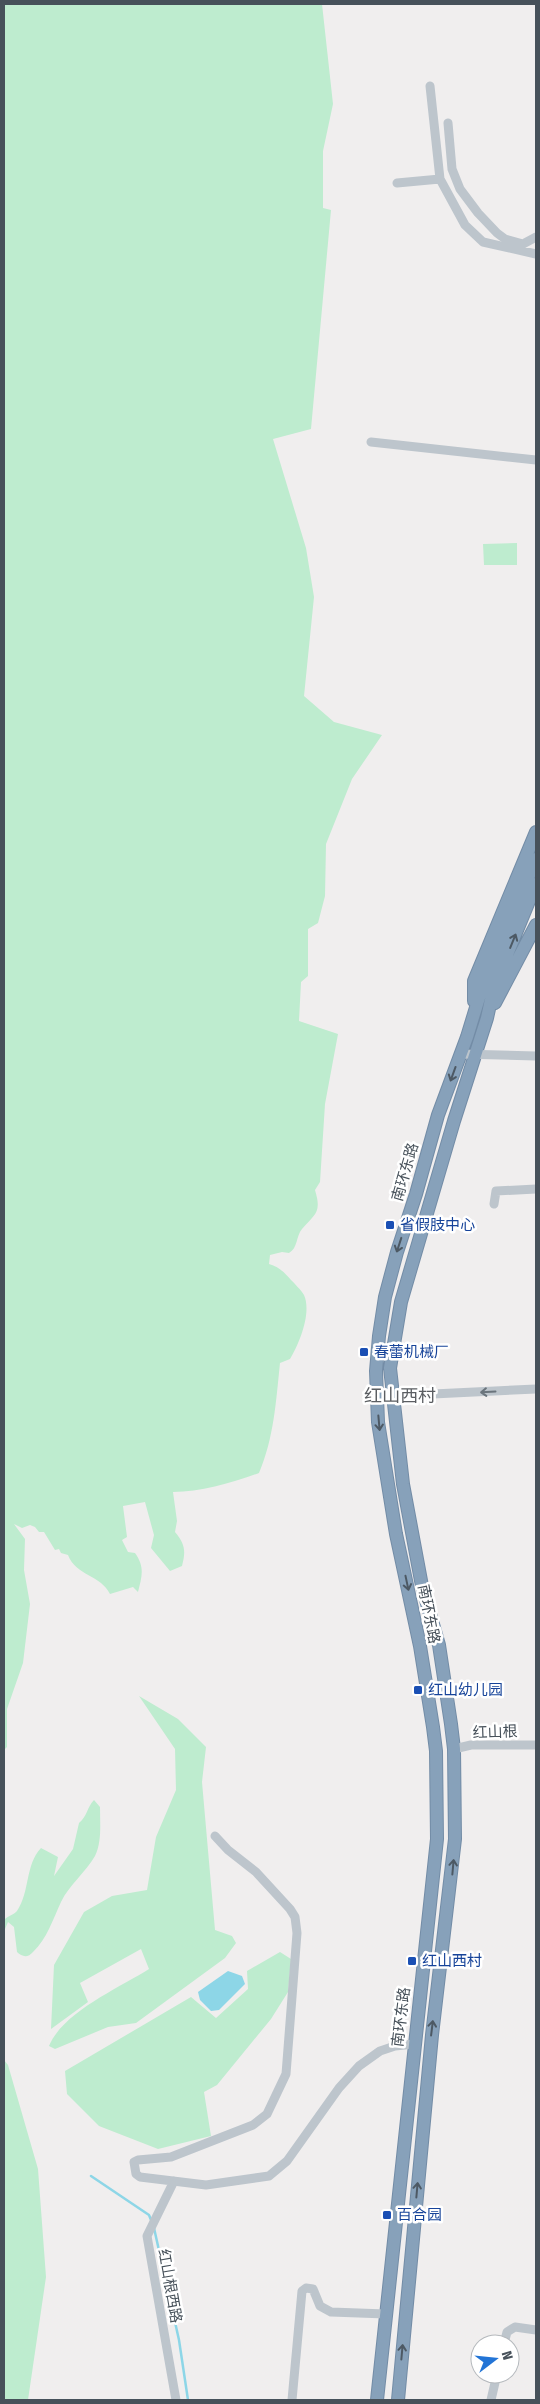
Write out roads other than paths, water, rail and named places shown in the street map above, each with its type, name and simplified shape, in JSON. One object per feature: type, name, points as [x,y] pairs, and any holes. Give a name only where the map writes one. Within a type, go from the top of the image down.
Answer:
[{"type":"highway","points":[[475,1011],[474,981],[536,832]]},
{"type":"highway","name":"南环东路","points":[[398,2400],[432,2035],[451,1886],[455,1839],[454,1749],[439,1645],[422,1586],[403,1484],[390,1368],[401,1302],[487,1018],[490,982],[536,859]]},
{"type":"highway","name":"南环东路","points":[[377,2400],[437,1839],[436,1751],[423,1665],[386,1478],[378,1422],[376,1371],[385,1297],[438,1115],[475,1011],[536,884]]},
{"type":"highway","points":[[487,1018],[536,925]]},
{"type":"highway","points":[[436,1751],[454,1749]]},
{"type":"street","points":[[430,86],[440,179],[465,225],[482,242],[517,246],[529,242],[536,237]]},
{"type":"street","points":[[448,123],[452,170],[460,189],[478,213],[497,233],[517,246],[536,254]]},
{"type":"street","points":[[397,183],[440,179]]},
{"type":"street","points":[[371,442],[536,460]]},
{"type":"street","points":[[460,1054],[536,1056]]},
{"type":"street","points":[[494,1204],[496,1191],[536,1190]]},
{"type":"street","points":[[392,1396],[536,1390]]},
{"type":"street","name":"红山根","points":[[454,1749],[471,1745],[536,1745]]},
{"type":"street","points":[[216,1836],[228,1850],[256,1872],[295,1917],[297,1933],[286,2074],[267,2114],[253,2125],[171,2157],[144,2159],[134,2162],[136,2174],[206,2185],[269,2176],[287,2161],[339,2088],[359,2066],[380,2051],[395,2046],[414,2044]]},
{"type":"street","name":"红山根西路","points":[[174,2181],[147,2236],[176,2400]]},
{"type":"street","points":[[292,2400],[302,2291],[306,2288],[313,2289],[320,2306],[331,2312],[386,2314]]},
{"type":"street","points":[[506,2334],[515,2327],[536,2330]]},
{"type":"street","points":[[491,2400],[495,2384]]},
{"type":"water","points":[[228,1971],[242,1976],[245,1984],[219,2010],[211,2011],[200,2000],[198,1992]]},
{"type":"waterway","points":[[91,2176],[149,2215],[151,2220]]},
{"type":"waterway","points":[[154,2228],[179,2340],[188,2400]]},
{"type":"place","name":"省假肢中心","points":[[390,1225]]},
{"type":"place","name":"春蕾机械厂","points":[[364,1352]]},
{"type":"place","name":"红山幼儿园","points":[[418,1690]]},
{"type":"place","name":"红山西村","points":[[412,1961]]},
{"type":"place","name":"百合园","points":[[387,2215]]},
{"type":"district","name":"红山西村","points":[[400,1396]]}]
